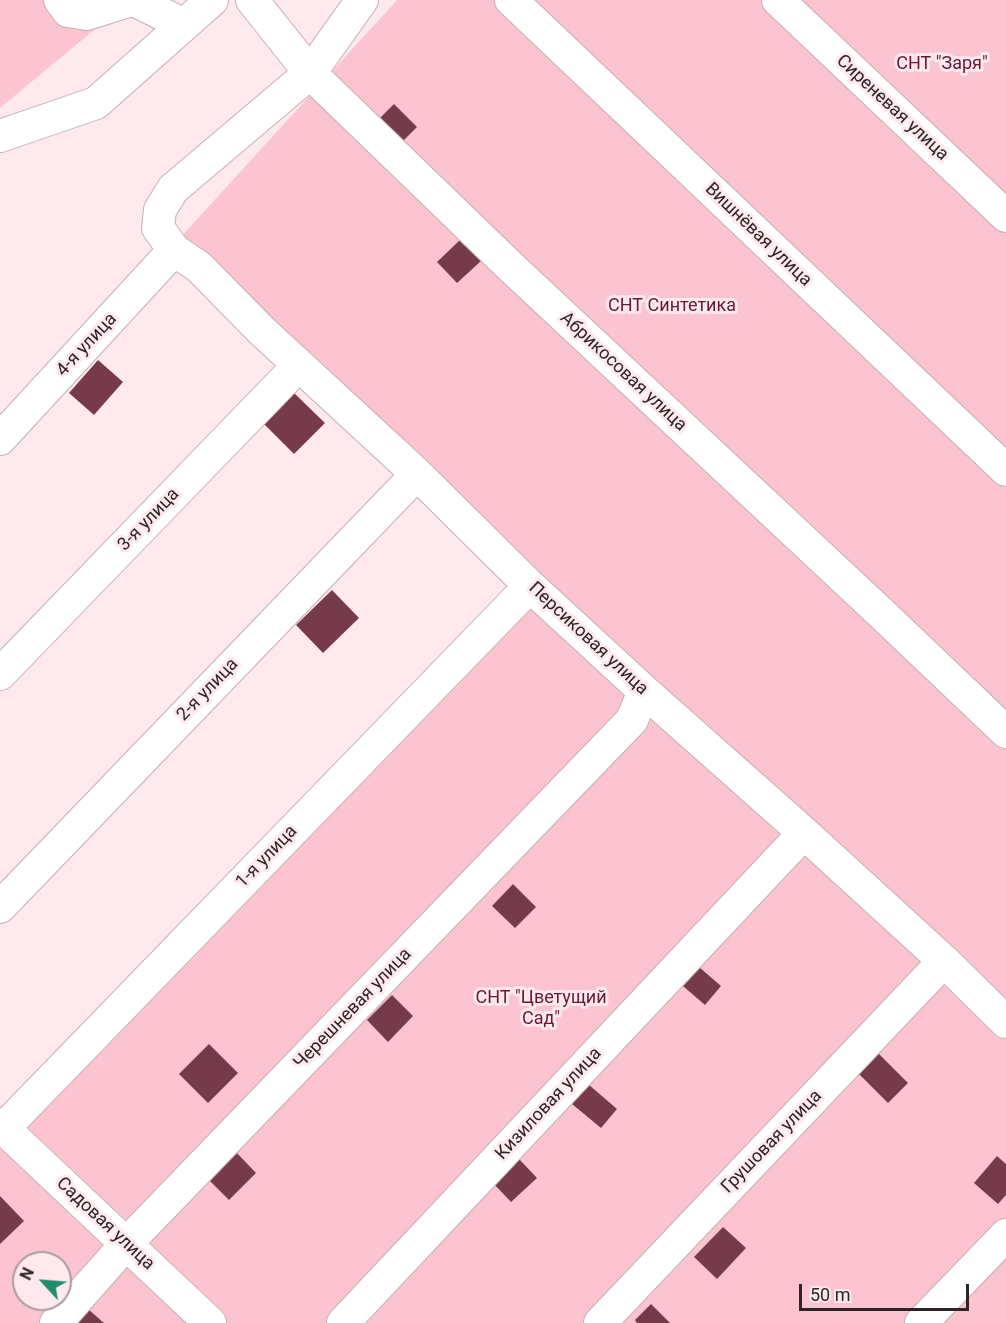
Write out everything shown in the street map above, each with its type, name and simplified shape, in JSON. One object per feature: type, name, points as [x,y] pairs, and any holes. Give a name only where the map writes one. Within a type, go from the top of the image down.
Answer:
[{"type":"street","points":[[60,0],[68,11],[87,14],[133,0],[184,25]]},
{"type":"street","points":[[0,136],[96,103],[212,0]]},
{"type":"street","name":"Абрикосовая улица","points":[[252,0],[310,73],[512,268],[1006,732]]},
{"type":"street","points":[[174,250],[158,228],[160,210],[173,189],[310,73],[362,0]]},
{"type":"street","name":"Вишнёвая улица","points":[[511,0],[1006,470]]},
{"type":"street","name":"Сиреневая улица","points":[[778,0],[1006,216]]},
{"type":"street","name":"Персиковая улица","points":[[174,250],[199,267],[298,366],[417,474],[530,586],[944,961],[1006,1022]]},
{"type":"street","name":"4-я улица","points":[[0,439],[174,250]]},
{"type":"street","name":"3-я улица","points":[[0,674],[298,366]]},
{"type":"street","name":"2-я улица","points":[[0,907],[417,474]]},
{"type":"street","name":"1-я улица","points":[[2,1126],[530,586]]},
{"type":"street","name":"Черешневая улица","points":[[56,1323],[126,1244],[633,720],[644,691]]},
{"type":"street","name":"Кизиловая улица","points":[[343,1323],[804,833]]},
{"type":"street","name":"Грушовая улица","points":[[600,1323],[944,961]]},
{"type":"street","name":"Садовая улица","points":[[2,1126],[210,1323]]},
{"type":"street","points":[[921,1323],[1006,1235]]},
{"type":"green space","points":[[0,0],[130,0],[0,108]]},
{"type":"green space","points":[[397,0],[767,0],[1006,228],[1006,1323],[0,1323],[0,1115],[529,565],[179,239]]},
{"type":"green space","name":"СНТ \"Заря\"","points":[[783,0],[1006,0],[1006,210]]},
{"type":"building","points":[[394,104],[417,127],[398,146],[375,123]]},
{"type":"building","points":[[461,239],[481,261],[457,283],[437,262]]},
{"type":"building","points":[[98,360],[123,382],[94,415],[69,393]]},
{"type":"building","points":[[294,393],[325,423],[294,454],[264,424]]},
{"type":"building","points":[[332,590],[359,618],[323,653],[296,625]]},
{"type":"building","points":[[513,884],[536,907],[515,928],[492,906]]},
{"type":"building","points":[[699,967],[721,986],[705,1005],[683,986]]},
{"type":"building","points":[[392,995],[413,1016],[388,1042],[367,1020]]},
{"type":"building","points":[[209,1044],[238,1073],[208,1103],[179,1074]]},
{"type":"building","points":[[876,1051],[908,1083],[888,1103],[856,1071]]},
{"type":"building","points":[[588,1084],[617,1109],[601,1128],[572,1104]]},
{"type":"building","points":[[234,1150],[256,1173],[229,1200],[206,1177]]},
{"type":"building","points":[[997,1156],[1006,1164],[1006,1195],[998,1204],[974,1183]]},
{"type":"building","points":[[519,1159],[537,1178],[511,1202],[493,1183]]},
{"type":"building","points":[[0,1196],[24,1221],[0,1244]]},
{"type":"building","points":[[723,1227],[746,1248],[717,1279],[694,1257]]},
{"type":"building","points":[[651,1304],[670,1323],[637,1323],[635,1320]]},
{"type":"building","points":[[88,1309],[104,1323],[75,1323]]},
{"type":"park label","name":"СНТ Синтетика","points":[[672,306]]},
{"type":"park label","name":"СНТ \"Цветущий Сад\"","points":[[541,1008]]}]
